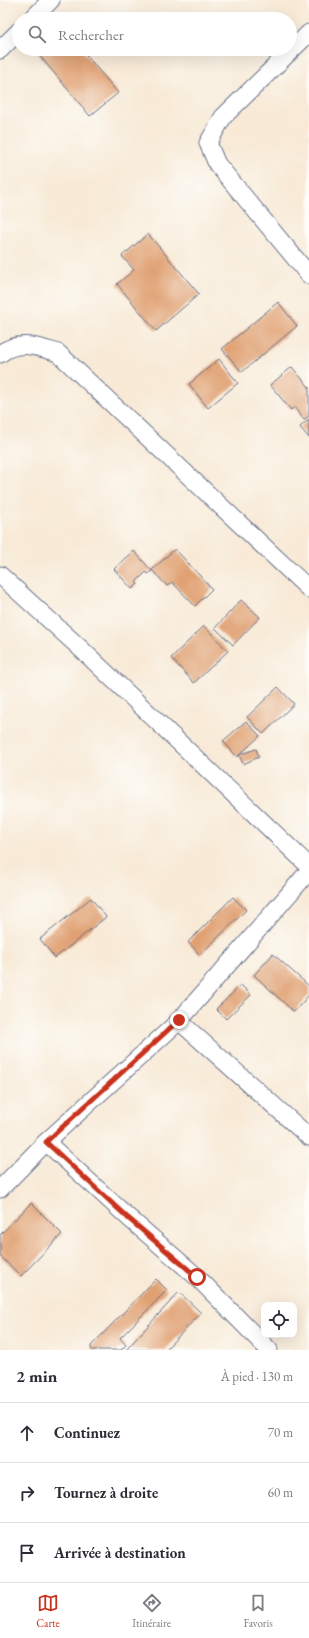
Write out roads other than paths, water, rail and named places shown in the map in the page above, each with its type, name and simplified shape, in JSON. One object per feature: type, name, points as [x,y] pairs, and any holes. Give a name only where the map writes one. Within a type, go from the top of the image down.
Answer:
[{"type":"street","points":[[39,12],[51,0]]},
{"type":"street","points":[[297,45],[309,33]]},
{"type":"street","points":[[0,50],[12,38]]},
{"type":"street","points":[[285,56],[223,117],[208,144],[217,164],[309,275]]},
{"type":"street","points":[[0,354],[7,348],[30,344],[58,353],[309,589]]},
{"type":"street","points":[[0,575],[79,647],[309,866]]},
{"type":"street","points":[[0,1188],[46,1142],[179,1020],[309,871]]},
{"type":"street","points":[[179,1020],[309,1137]]},
{"type":"street","points":[[46,1142],[128,1218],[197,1277],[269,1350]]}]
